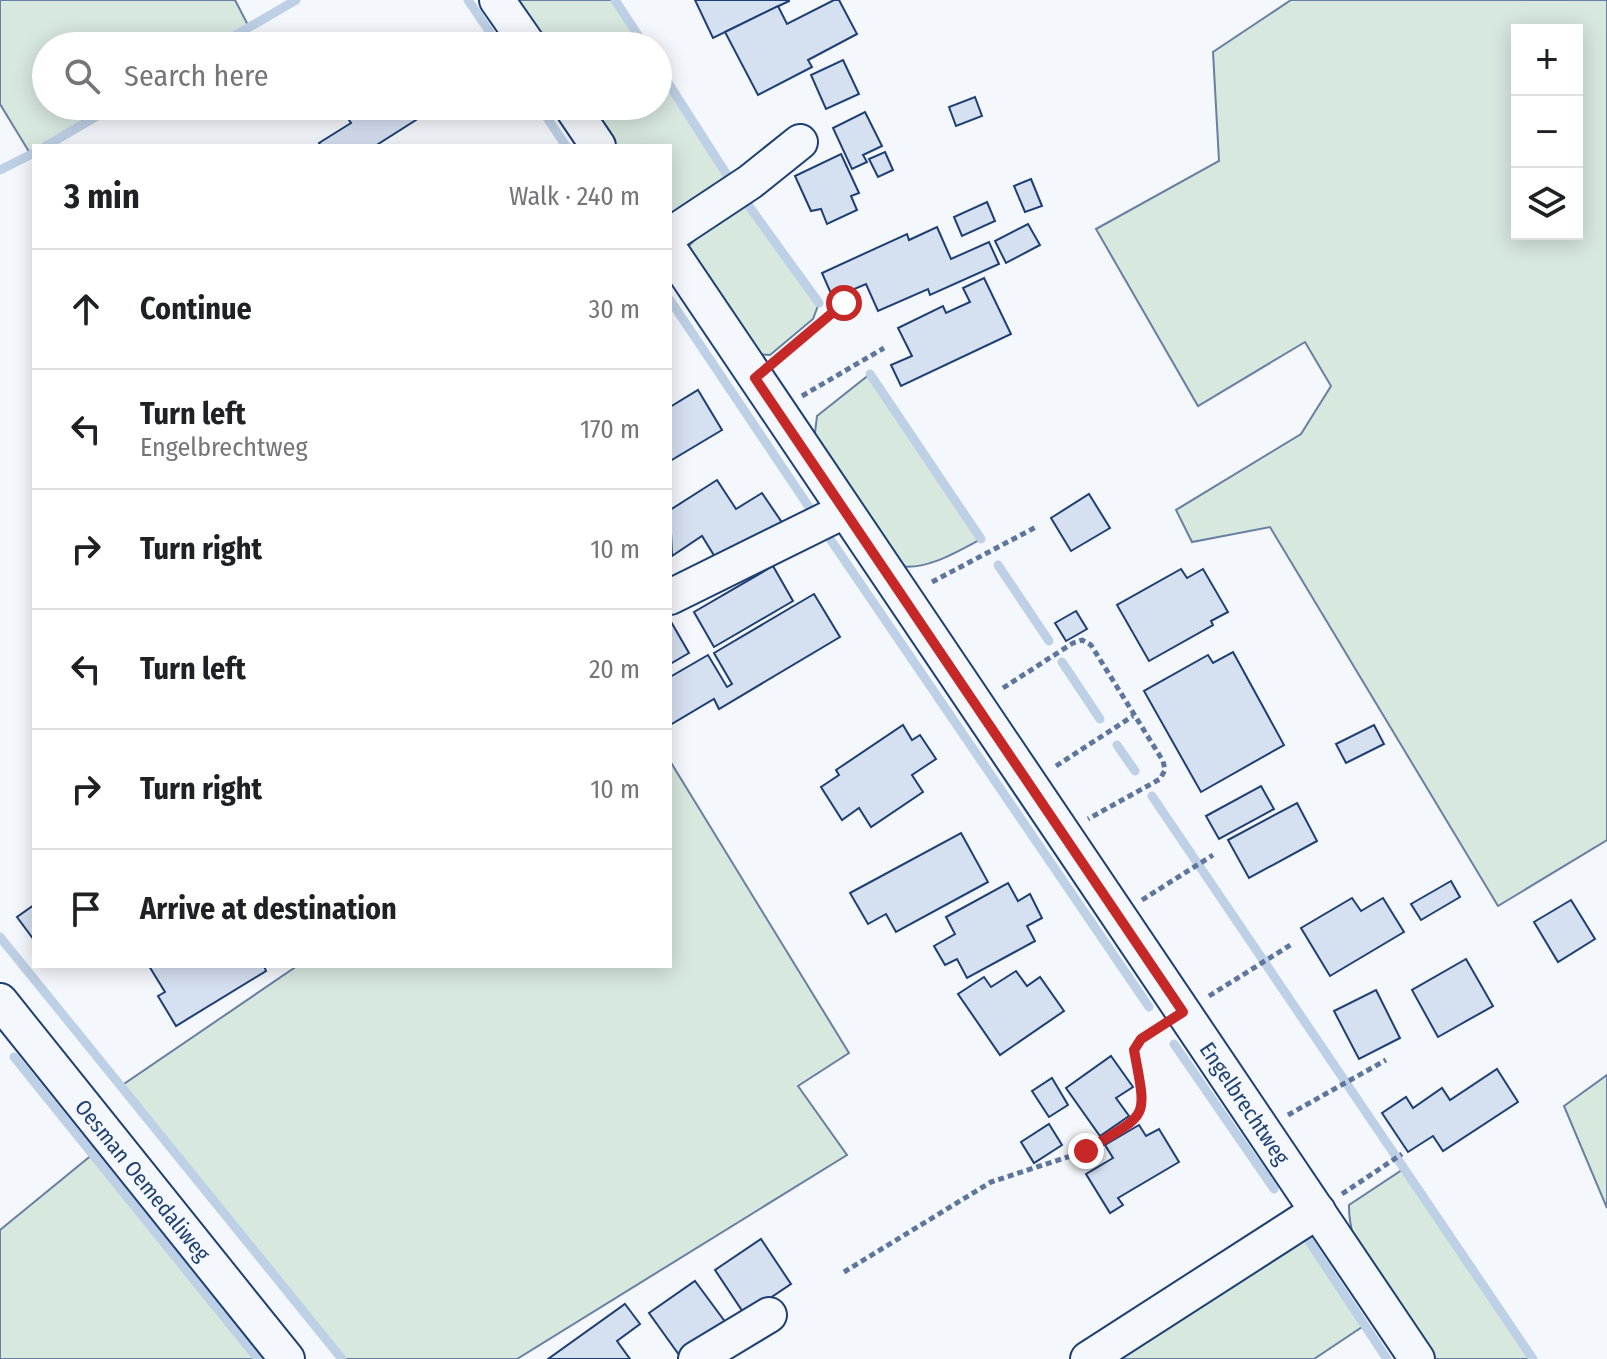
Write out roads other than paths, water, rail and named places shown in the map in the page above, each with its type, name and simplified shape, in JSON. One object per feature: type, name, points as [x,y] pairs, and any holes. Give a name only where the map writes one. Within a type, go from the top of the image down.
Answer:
[{"type":"street","points":[[497,0],[519,32]]},
{"type":"street","points":[[580,120],[597,144]]},
{"type":"street","points":[[672,234],[750,182],[800,142]]},
{"type":"street","name":"Engelbrechtweg","points":[[672,253],[1417,1359]]},
{"type":"street","points":[[672,596],[844,511]]},
{"type":"street","name":"Oesman Oemedaliweg","points":[[0,1001],[287,1359]]},
{"type":"street","points":[[1088,1359],[1318,1211]]},
{"type":"street","points":[[696,1359],[769,1315]]},
{"type":"waterway","points":[[241,32],[296,0]]},
{"type":"waterway","points":[[468,0],[490,32]]},
{"type":"waterway","points":[[615,0],[636,32]]},
{"type":"waterway","points":[[672,89],[727,175]]},
{"type":"waterway","points":[[49,144],[90,120]]},
{"type":"waterway","points":[[548,120],[565,144]]},
{"type":"waterway","points":[[0,170],[32,154]]},
{"type":"waterway","points":[[746,202],[819,303]]},
{"type":"waterway","points":[[672,303],[813,513]]},
{"type":"waterway","points":[[870,374],[981,539]]},
{"type":"waterway","points":[[828,536],[1149,1007]]},
{"type":"waterway","points":[[998,565],[1049,641]]},
{"type":"waterway","points":[[1062,662],[1100,719]]},
{"type":"waterway","points":[[1117,745],[1135,771]]},
{"type":"waterway","points":[[1152,796],[1533,1359]]},
{"type":"waterway","points":[[0,937],[342,1359]]},
{"type":"waterway","points":[[1174,1044],[1274,1189]]},
{"type":"waterway","points":[[14,1057],[258,1359]]},
{"type":"waterway","points":[[1301,1229],[1387,1359]]}]
